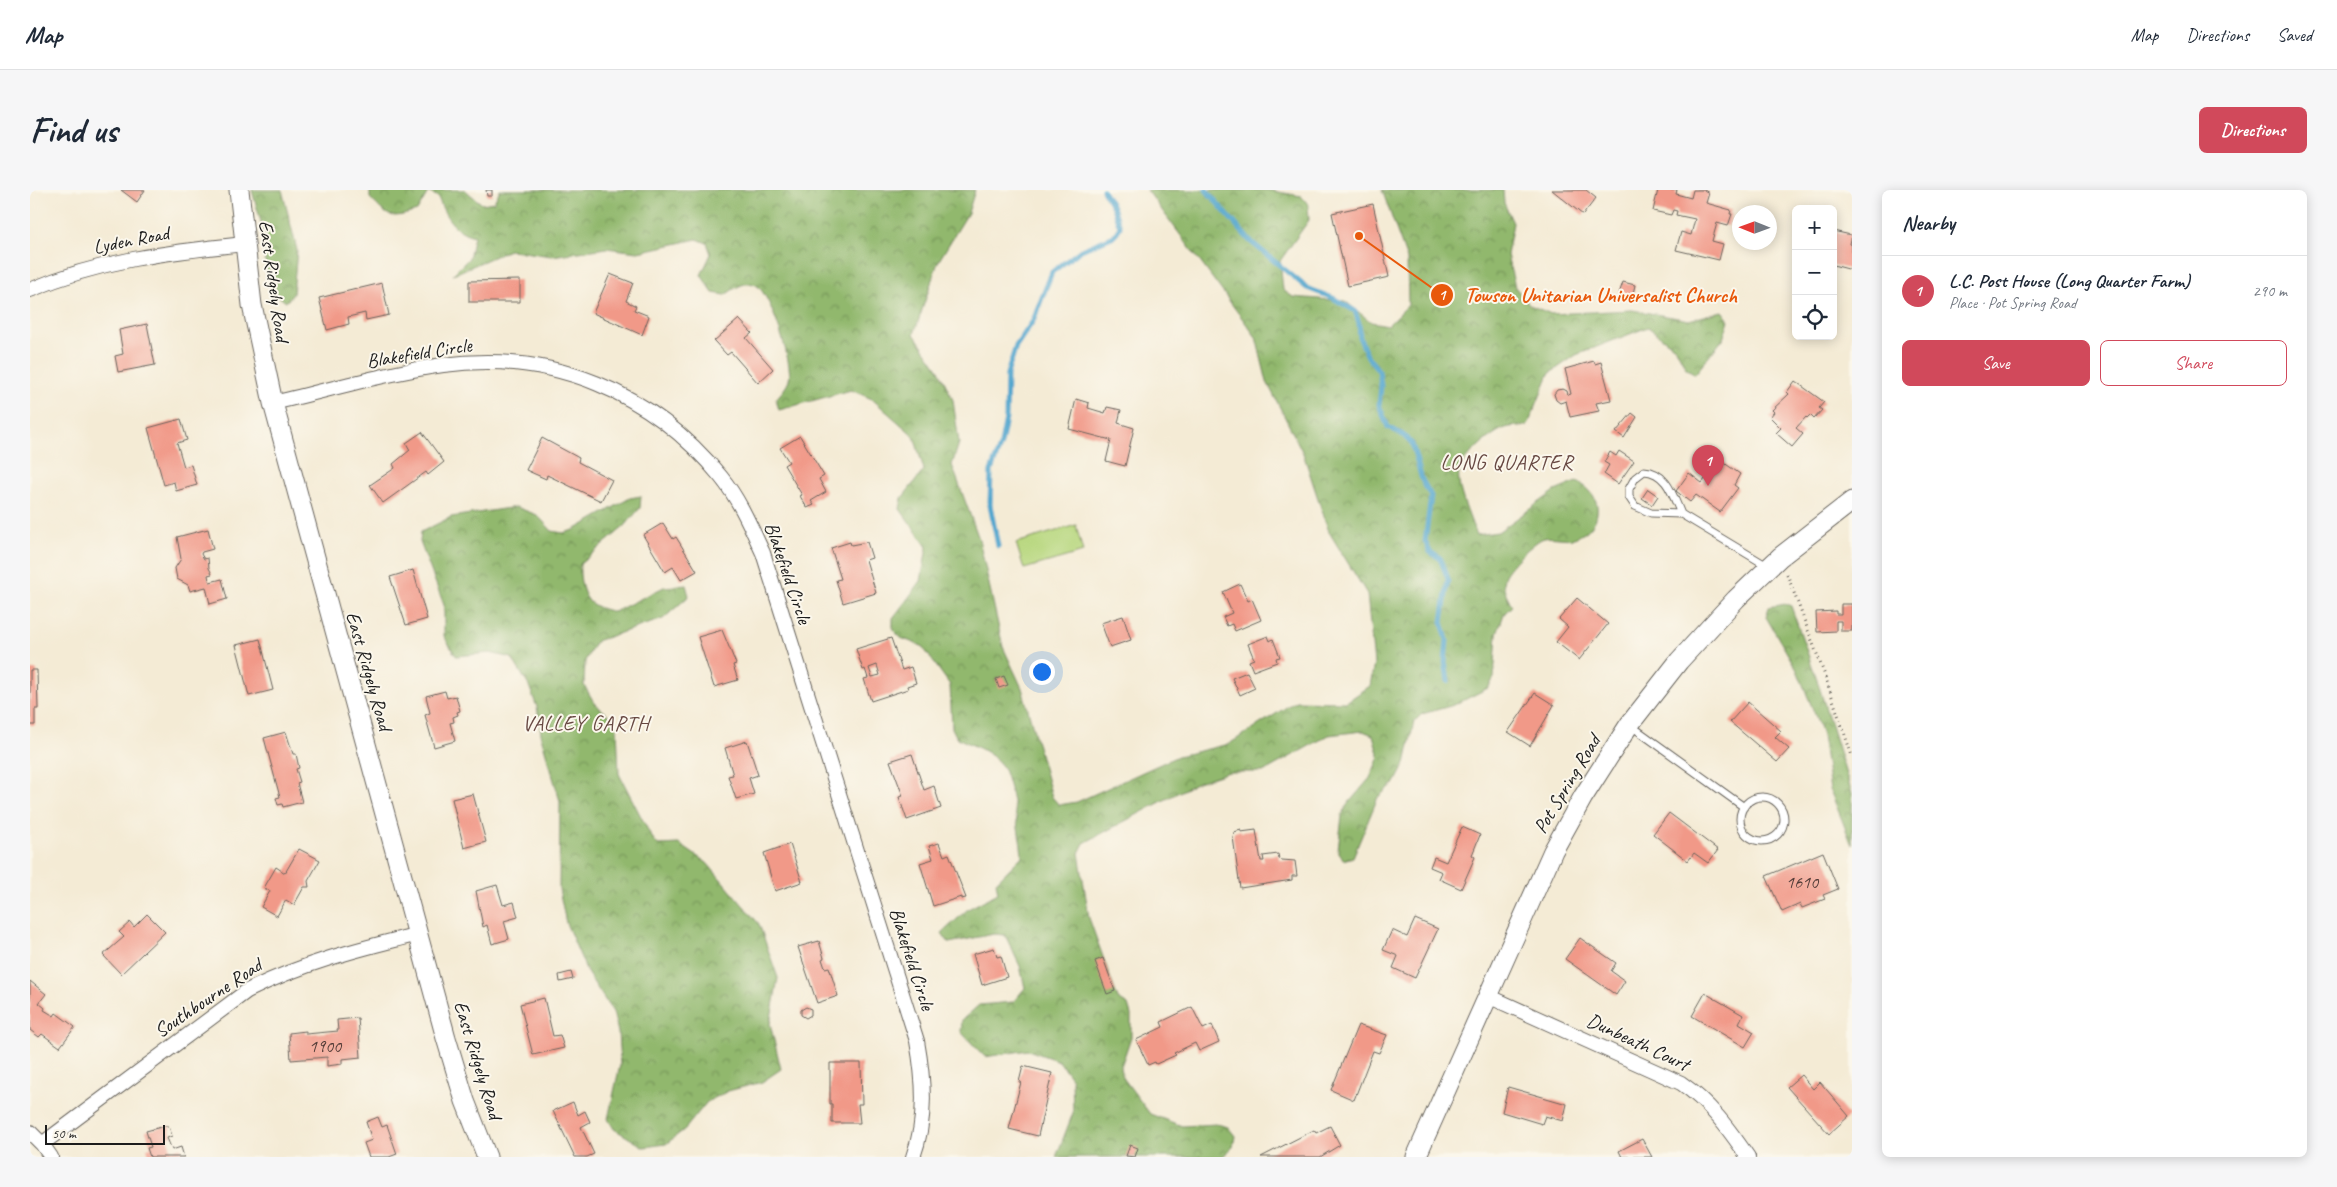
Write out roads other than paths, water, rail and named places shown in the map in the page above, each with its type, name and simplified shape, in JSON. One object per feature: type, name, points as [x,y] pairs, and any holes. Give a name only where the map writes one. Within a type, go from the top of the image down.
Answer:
[{"type":"street","name":"East Ridgely Road","points":[[239,190],[244,244],[258,337],[273,403],[453,1061],[465,1101],[487,1157]]},
{"type":"street","name":"Lyden Road","points":[[30,290],[67,274],[116,261],[166,252],[244,244]]},
{"type":"street","name":"Blakefield Circle","points":[[273,403],[444,364],[488,362],[531,365],[573,373],[616,391],[656,415],[692,444],[722,478],[747,518],[763,552],[917,1041],[923,1076],[923,1110],[919,1142],[913,1157]]},
{"type":"street","name":"Pot Spring Road","points":[[1416,1157],[1564,830],[1593,780],[1629,725],[1661,682],[1697,641],[1775,562],[1852,501]]},
{"type":"street","name":"Southbourne Road","points":[[42,1144],[247,991],[282,973],[327,958],[419,934]]},
{"type":"street","name":"Dunbeath Court","points":[[1488,996],[1681,1083],[1696,1094],[1723,1121],[1748,1157]]},
{"type":"street","points":[[30,1132],[51,1157]]},
{"type":"lane","points":[[1681,514],[1670,486],[1653,472],[1644,471],[1635,478],[1629,489],[1629,497],[1634,506],[1651,513],[1681,514],[1775,562]]},
{"type":"lane","points":[[1629,725],[1744,807]]},
{"type":"lane","points":[[1762,797],[1775,802],[1783,813],[1782,827],[1778,833],[1766,841],[1752,838],[1742,828],[1741,814],[1744,807],[1755,798],[1762,797]]},
{"type":"waterway","points":[[998,546],[990,505],[991,471],[1001,444],[1006,418],[1007,374],[1016,346],[1033,321],[1052,272],[1081,250],[1114,236],[1120,227],[1113,207],[1103,190]]},
{"type":"waterway","points":[[1206,190],[1250,241],[1307,288],[1333,298],[1355,311],[1359,323],[1360,339],[1368,357],[1379,371],[1381,386],[1379,405],[1388,427],[1403,435],[1412,444],[1422,480],[1431,496],[1425,541],[1430,552],[1440,558],[1448,579],[1442,622],[1447,640],[1445,662],[1448,681]]},
{"type":"place","name":"Towson Unitarian Universalist Church","points":[[1359,236]]},
{"type":"place","name":"L.C. Post House (Long Quarter Farm)","points":[[1708,486]]},
{"type":"district","name":"LONG QUARTER","points":[[1507,462]]},
{"type":"district","name":"VALLEY GARTH","points":[[586,723]]}]
